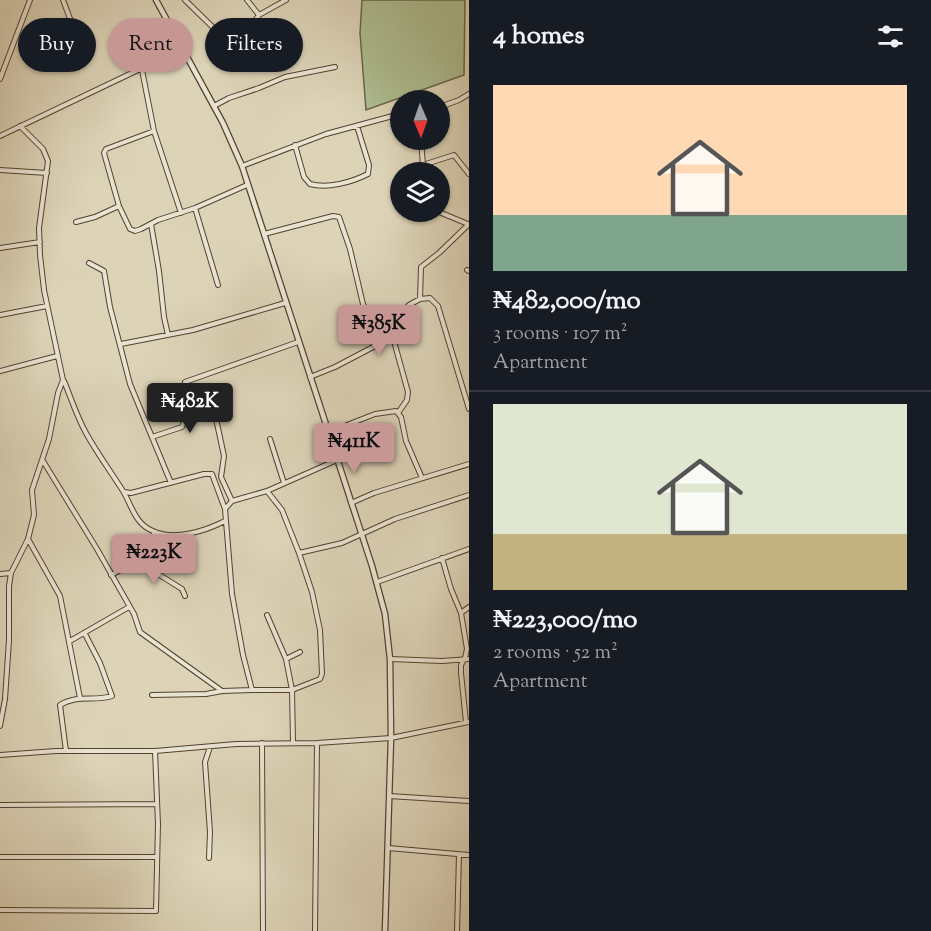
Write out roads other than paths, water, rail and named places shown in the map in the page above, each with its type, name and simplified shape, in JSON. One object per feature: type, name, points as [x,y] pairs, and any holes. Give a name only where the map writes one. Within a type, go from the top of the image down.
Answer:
[{"type":"street","points":[[0,79],[30,0]]},
{"type":"street","points":[[63,0],[70,18]]},
{"type":"street","points":[[156,0],[165,18]]},
{"type":"street","points":[[184,0],[224,38],[233,43],[239,41],[259,15],[286,0]]},
{"type":"street","points":[[247,0],[259,15]]},
{"type":"street","points":[[214,106],[285,77],[335,67]]},
{"type":"street","points":[[193,69],[214,106],[242,166],[377,582],[389,636],[390,659],[391,738],[385,931]]},
{"type":"street","points":[[0,136],[138,72]]},
{"type":"street","points":[[142,72],[154,130],[181,213]]},
{"type":"street","points":[[450,103],[469,94]]},
{"type":"street","points":[[242,166],[335,131],[390,117]]},
{"type":"street","points":[[20,126],[46,154],[47,173],[40,242],[48,306],[63,380],[85,430],[139,520],[154,532],[183,534],[215,526],[225,521]]},
{"type":"street","points":[[295,145],[304,177],[310,184],[326,186],[360,178],[368,174],[369,165],[357,126]]},
{"type":"street","points":[[154,130],[106,149],[104,153],[119,206],[130,229],[135,231],[247,185]]},
{"type":"street","points":[[432,162],[454,155],[469,174]]},
{"type":"street","points":[[0,170],[47,173]]},
{"type":"street","points":[[76,222],[95,217],[119,206]]},
{"type":"street","points":[[195,208],[218,285]]},
{"type":"street","points":[[264,234],[333,216],[339,217],[350,249],[363,304],[382,341]]},
{"type":"street","points":[[420,299],[421,267],[469,224],[450,216]]},
{"type":"street","points":[[151,224],[168,335]]},
{"type":"street","points":[[0,248],[40,242]]},
{"type":"street","points":[[89,263],[104,271],[110,307],[130,384],[171,483]]},
{"type":"street","points":[[310,377],[335,367],[382,341],[392,334],[404,309],[420,299],[430,298],[438,306],[469,409]]},
{"type":"street","points":[[121,344],[215,324],[285,303]]},
{"type":"street","points":[[0,315],[48,306]]},
{"type":"street","points":[[392,334],[408,392],[407,400],[398,413]]},
{"type":"street","points":[[185,382],[298,342]]},
{"type":"street","points":[[0,371],[57,357]]},
{"type":"street","points":[[0,726],[5,699],[9,640],[8,597],[11,573],[28,539],[34,515],[33,490],[43,461],[63,380]]},
{"type":"street","points":[[152,437],[182,427],[188,414],[187,401]]},
{"type":"street","points":[[329,432],[375,414],[393,410],[398,413],[406,441],[422,478]]},
{"type":"street","points":[[215,414],[224,460],[221,477],[232,501]]},
{"type":"street","points":[[270,438],[284,483]]},
{"type":"street","points":[[225,509],[232,501],[267,491],[338,460]]},
{"type":"street","points":[[43,461],[111,575],[140,632],[222,691]]},
{"type":"street","points":[[351,503],[374,493],[469,464]]},
{"type":"street","points":[[124,492],[131,493],[204,474],[212,474],[225,509],[232,594],[252,690]]},
{"type":"street","points":[[152,695],[292,690],[320,679],[322,674],[320,630],[312,592],[282,510],[267,491]]},
{"type":"street","points":[[299,553],[324,548],[361,535],[395,519],[469,495]]},
{"type":"street","points":[[154,532],[152,558],[158,574],[182,589],[185,596]]},
{"type":"street","points":[[28,539],[60,596],[80,698]]},
{"type":"street","points":[[377,582],[469,549]]},
{"type":"street","points":[[111,575],[130,565],[152,558]]},
{"type":"street","points":[[0,755],[66,751],[155,751],[262,743],[317,743],[391,738],[468,722],[461,665],[467,658],[468,649],[461,613],[442,558]]},
{"type":"street","points":[[0,574],[11,573]]},
{"type":"street","points":[[461,613],[469,607]]},
{"type":"street","points":[[70,641],[129,608]]},
{"type":"street","points":[[267,615],[286,659],[292,690],[293,742]]},
{"type":"street","points":[[66,751],[60,705],[80,698],[112,696],[100,663],[85,634]]},
{"type":"street","points":[[286,659],[300,652]]},
{"type":"street","points":[[390,659],[467,658]]},
{"type":"street","points":[[262,743],[263,931]]},
{"type":"street","points":[[315,931],[317,743]]},
{"type":"street","points":[[209,858],[210,832],[204,762],[210,746]]},
{"type":"street","points":[[0,910],[156,911],[155,751]]},
{"type":"street","points":[[389,796],[469,801]]},
{"type":"street","points":[[0,805],[156,804]]},
{"type":"street","points":[[388,848],[469,855]]},
{"type":"street","points":[[457,931],[459,855]]},
{"type":"street","points":[[0,857],[157,857]]}]
